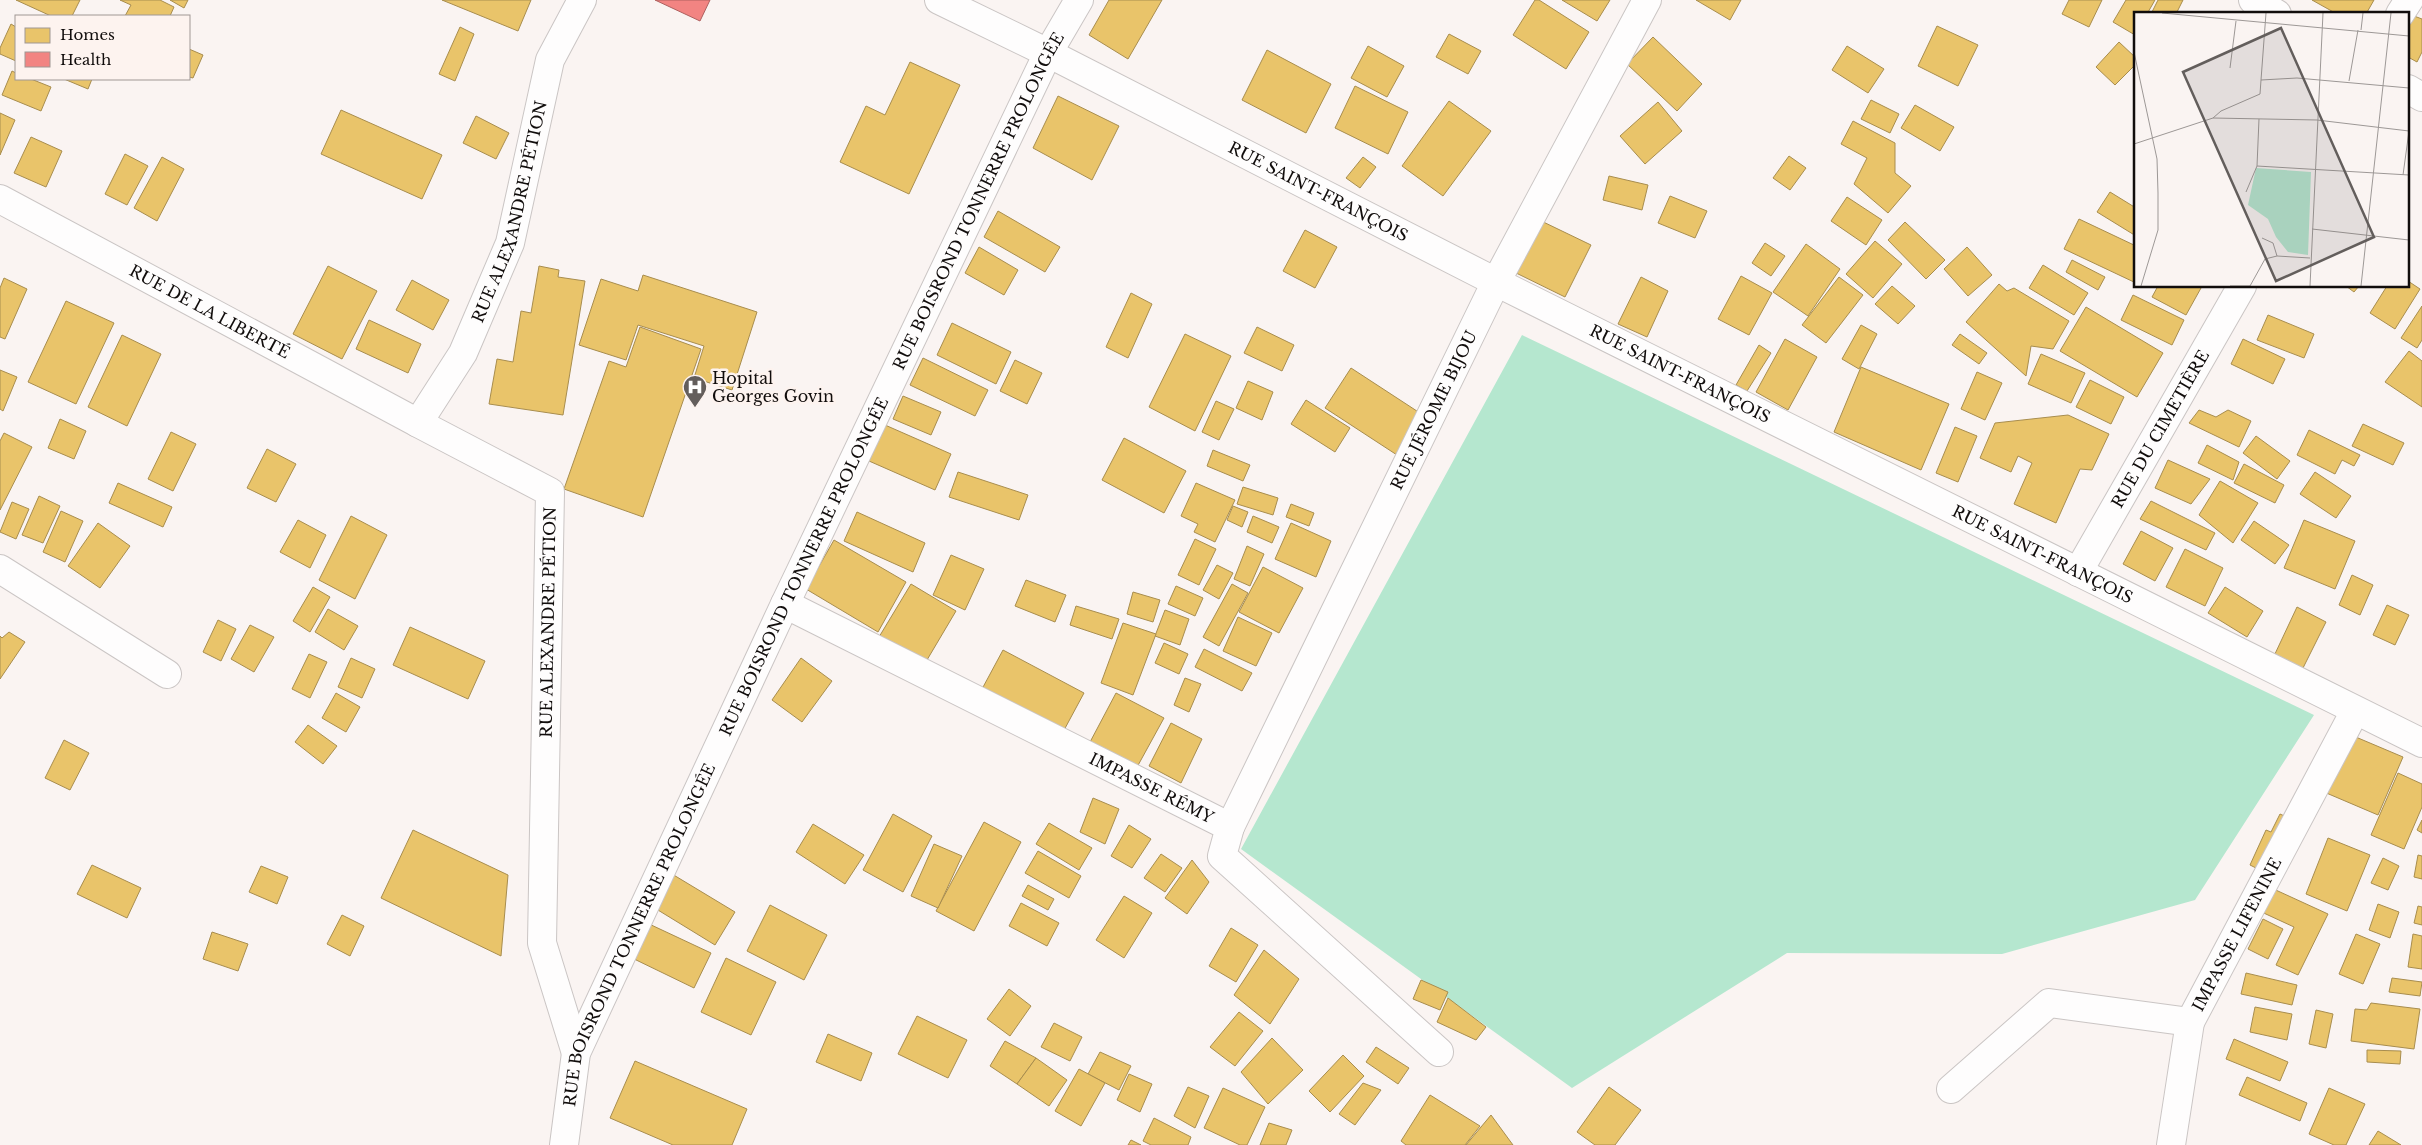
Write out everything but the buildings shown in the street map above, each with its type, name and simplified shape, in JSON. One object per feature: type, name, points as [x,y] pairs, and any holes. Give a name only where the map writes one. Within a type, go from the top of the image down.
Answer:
[{"type":"street","name":"RUE ALEXANDRE PÉTION","points":[[576,1053],[542,943],[550,492],[418,423],[463,353],[510,242],[550,60],[582,0]]},
{"type":"street","name":"RUE SAINT-FRANÇOIS","points":[[939,0],[1048,53],[1496,282],[2422,743]]},
{"type":"street","name":"RUE BOISROND TONNERRE PROLONGÉE","points":[[564,1145],[576,1053],[784,604],[1048,53],[1079,0]]},
{"type":"street","name":"RUE JÉROME BIJOU","points":[[1230,827],[1496,282],[1647,0]]},
{"type":"street","points":[[2253,0],[2274,12]]},
{"type":"street","points":[[2401,12],[2409,0]]},
{"type":"street","points":[[2410,90],[2422,97]]},
{"type":"street","name":"RUE DE LA LIBERTÉ","points":[[0,199],[418,423]]},
{"type":"street","name":"RUE DU CIMETIÈRE","points":[[2078,572],[2241,288]]},
{"type":"street","points":[[0,570],[167,674]]},
{"type":"street","name":"IMPASSE RÉMY","points":[[784,604],[1230,827],[1222,856],[1439,1052]]},
{"type":"street","name":"IMPASSE LIFENINE","points":[[1951,1089],[2049,1003],[2190,1022],[2355,711]]},
{"type":"street","points":[[2171,1145],[2190,1022]]},
{"type":"green space","points":[[1522,335],[2314,715],[2195,900],[2002,954],[1787,953],[1572,1088],[1241,849]]},
{"type":"place","name":"Hopital Georges Govin","points":[[695,408]]}]
